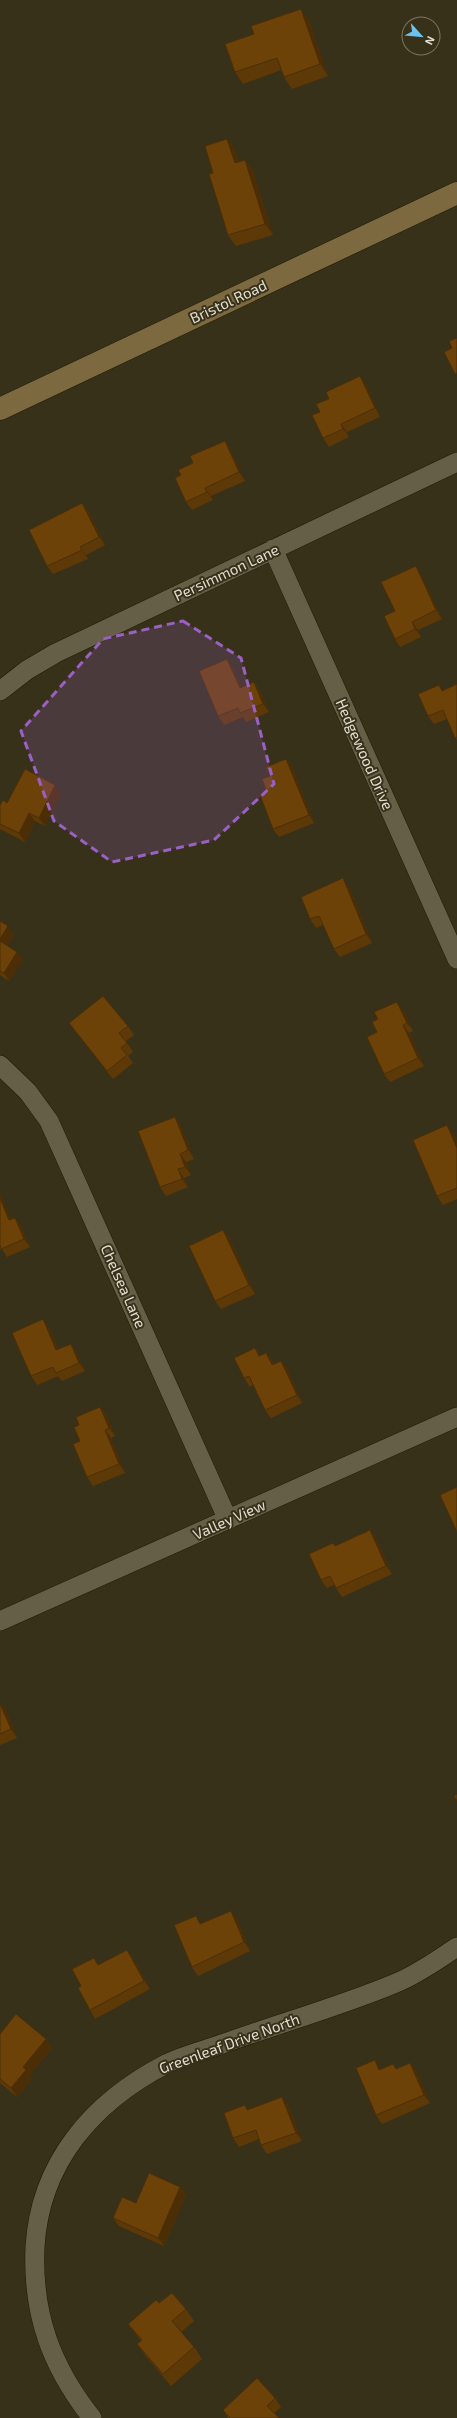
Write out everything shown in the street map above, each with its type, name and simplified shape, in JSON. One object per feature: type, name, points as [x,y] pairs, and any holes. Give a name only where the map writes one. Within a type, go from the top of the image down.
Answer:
[{"type":"main road","name":"Bristol Road","points":[[0,409],[457,193]]},
{"type":"street","name":"Persimmon Lane","points":[[0,691],[27,670],[56,653],[457,462]]},
{"type":"street","name":"Hedgewood Drive","points":[[274,550],[457,959]]},
{"type":"street","name":"Chelsea Lane","points":[[0,1065],[28,1092],[49,1121],[228,1520]]},
{"type":"street","name":"Valley View","points":[[0,1621],[457,1417]]},
{"type":"street","name":"Greenleaf Drive North","points":[[92,2418],[58,2368],[48,2344],[37,2304],[34,2274],[36,2229],[43,2200],[54,2172],[65,2152],[87,2121],[109,2100],[131,2083],[168,2063],[397,1983],[457,1948]]},
{"type":"highlighted area","points":[[183,621],[241,658],[274,784],[214,840],[112,862],[54,821],[21,731],[103,639]]},
{"type":"building","points":[[301,9],[320,64],[284,77],[277,58],[235,72],[225,44],[254,34],[251,26]]},
{"type":"building","points":[[227,139],[235,163],[245,160],[265,224],[228,235],[209,174],[213,173],[205,146]]},
{"type":"building","points":[[457,338],[457,373],[455,374],[444,352],[452,348],[449,341]]},
{"type":"building","points":[[360,376],[375,408],[341,424],[343,429],[323,438],[312,415],[320,412],[316,404],[329,399],[326,392]]},
{"type":"building","points":[[225,441],[239,472],[205,488],[207,492],[186,502],[175,478],[181,475],[178,470],[193,463],[190,456]]},
{"type":"building","points":[[82,503],[99,537],[80,547],[82,550],[47,566],[29,530]]},
{"type":"building","points":[[416,566],[436,610],[412,622],[415,629],[395,639],[384,616],[395,611],[381,582]]},
{"type":"building","points":[[227,659],[240,688],[254,682],[263,704],[240,713],[238,708],[218,716],[199,671]]},
{"type":"building","points":[[457,684],[457,737],[455,738],[443,710],[428,716],[418,694],[439,685],[442,691]]},
{"type":"building","points":[[286,759],[309,815],[273,829],[260,795],[267,792],[262,779],[270,776],[266,767]]},
{"type":"building","points":[[25,769],[55,785],[39,818],[29,813],[19,833],[0,824],[0,805],[3,800],[7,803]]},
{"type":"building","points":[[343,878],[366,934],[334,949],[319,916],[310,919],[301,897]]},
{"type":"building","points":[[0,921],[8,926],[0,939]]},
{"type":"building","points":[[0,941],[17,952],[4,973],[0,971]]},
{"type":"building","points":[[103,996],[128,1026],[119,1033],[127,1043],[121,1048],[127,1055],[107,1071],[69,1023]]},
{"type":"building","points":[[397,1002],[407,1023],[403,1025],[418,1058],[384,1074],[367,1037],[377,1032],[372,1022],[378,1019],[374,1012]]},
{"type":"building","points":[[175,1117],[188,1150],[180,1154],[185,1167],[178,1169],[182,1179],[160,1187],[138,1131]]},
{"type":"building","points":[[447,1125],[457,1148],[457,1188],[437,1196],[413,1140]]},
{"type":"building","points":[[0,1198],[9,1220],[15,1218],[24,1239],[1,1249],[0,1245]]},
{"type":"building","points":[[223,1230],[249,1285],[215,1301],[189,1246]]},
{"type":"building","points":[[43,1319],[56,1350],[71,1344],[79,1363],[56,1373],[53,1367],[31,1376],[12,1333]]},
{"type":"building","points":[[255,1348],[259,1356],[266,1353],[272,1365],[281,1361],[297,1395],[265,1410],[249,1376],[244,1378],[234,1358]]},
{"type":"building","points":[[100,1407],[109,1428],[105,1430],[119,1464],[87,1477],[73,1444],[80,1441],[74,1427],[79,1425],[76,1417]]},
{"type":"building","points":[[457,1487],[457,1532],[440,1495]]},
{"type":"building","points":[[370,1530],[386,1566],[336,1588],[330,1576],[321,1580],[309,1554],[333,1543],[335,1546]]},
{"type":"building","points":[[0,1704],[11,1729],[0,1734]]},
{"type":"building","points":[[457,1794],[457,1801],[454,1796]]},
{"type":"building","points":[[231,1911],[244,1942],[192,1967],[174,1925],[196,1916],[200,1924]]},
{"type":"building","points":[[127,1950],[144,1981],[90,2010],[78,1988],[81,1986],[72,1969],[94,1958],[98,1965]]},
{"type":"building","points":[[16,2014],[46,2039],[23,2067],[26,2070],[11,2088],[0,2079],[0,2034]]},
{"type":"building","points":[[375,2060],[379,2070],[393,2064],[396,2069],[410,2063],[424,2095],[376,2115],[356,2068]]},
{"type":"building","points":[[282,2097],[296,2133],[261,2145],[256,2130],[233,2138],[224,2113],[245,2105],[247,2110]]},
{"type":"building","points":[[149,2173],[180,2187],[158,2238],[113,2218],[122,2197],[136,2203]]},
{"type":"building","points":[[172,2293],[186,2309],[172,2321],[194,2347],[163,2374],[137,2344],[142,2340],[128,2324],[156,2300],[159,2303]]},
{"type":"building","points":[[257,2378],[275,2398],[267,2406],[279,2418],[230,2418],[223,2410]]}]
